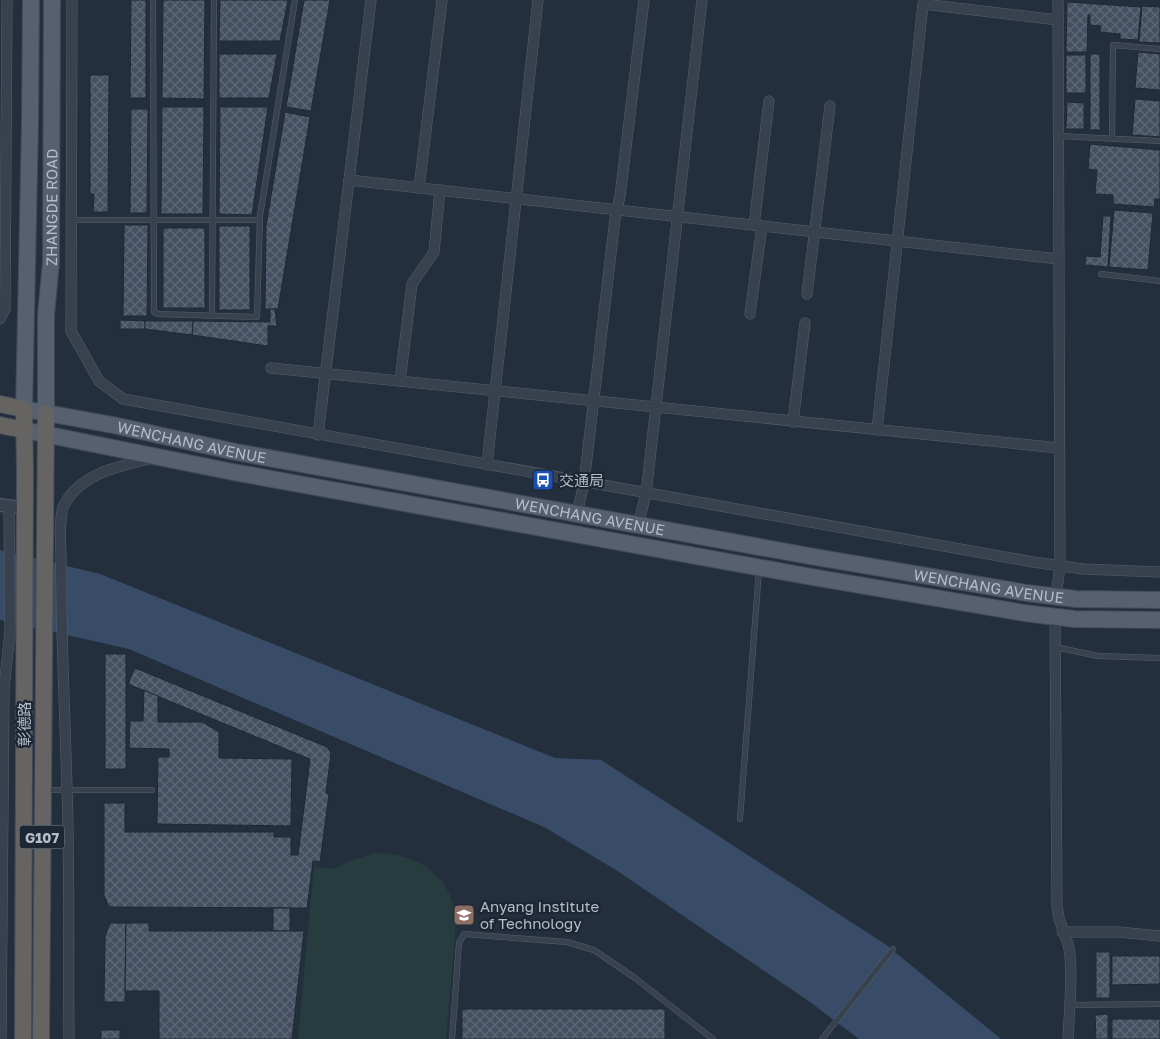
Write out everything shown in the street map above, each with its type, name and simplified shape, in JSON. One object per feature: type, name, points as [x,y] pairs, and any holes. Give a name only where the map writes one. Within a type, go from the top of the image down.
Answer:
[{"type":"highway","points":[[0,404],[24,409]]},
{"type":"highway","name":"彰德路","points":[[23,1039],[17,529],[11,506],[24,430],[24,409]]},
{"type":"highway","name":"彰德路","points":[[41,1039],[46,413]]},
{"type":"highway","points":[[0,425],[24,430]]},
{"type":"main road","name":"ZHANGDE ROAD","points":[[24,409],[30,124],[30,0]]},
{"type":"main road","name":"ZHANGDE ROAD","points":[[46,413],[46,315],[50,262],[52,0]]},
{"type":"main road","name":"WENCHANG AVENUE","points":[[24,409],[113,425],[236,452],[638,525],[1056,597],[1160,600]]},
{"type":"main road","name":"WENCHANG AVENUE","points":[[24,430],[233,472],[760,567],[1055,616],[1160,620]]},
{"type":"street","points":[[0,320],[5,309],[7,0]]},
{"type":"street","points":[[72,0],[71,332],[99,381],[123,400],[1060,566],[1160,572]]},
{"type":"street","points":[[318,434],[371,0]]},
{"type":"street","points":[[419,188],[442,0]]},
{"type":"street","points":[[487,465],[538,0]]},
{"type":"street","points":[[577,514],[584,483],[644,0]]},
{"type":"street","points":[[638,525],[646,494],[702,0]]},
{"type":"street","points":[[1056,597],[1060,566],[1058,0]]},
{"type":"street","points":[[878,430],[923,4],[1058,20]]},
{"type":"street","points":[[750,314],[769,101]]},
{"type":"street","points":[[807,294],[830,106]]},
{"type":"street","points":[[349,180],[1058,259]]},
{"type":"street","points":[[400,381],[412,284],[434,252],[440,190]]},
{"type":"street","points":[[793,422],[805,323]]},
{"type":"street","points":[[271,368],[1059,448]]},
{"type":"street","points":[[69,1039],[67,790],[60,637],[64,504],[79,486],[97,474],[116,467],[160,456]]},
{"type":"street","points":[[1055,616],[1057,906],[1059,924],[1068,944],[1070,958],[1068,1039]]},
{"type":"street","points":[[1,1039],[4,689],[17,633]]},
{"type":"street","points":[[1062,932],[1119,932],[1160,936]]},
{"type":"lane","points":[[153,0],[154,312],[158,314],[257,317],[260,220],[295,0]]},
{"type":"lane","points":[[212,315],[214,0]]},
{"type":"lane","points":[[1112,137],[1114,45],[1160,49]]},
{"type":"lane","points":[[1057,136],[1160,140]]},
{"type":"lane","points":[[71,220],[260,220]]},
{"type":"lane","points":[[1101,274],[1160,281]]},
{"type":"lane","points":[[740,819],[760,567]]},
{"type":"lane","points":[[1055,647],[1098,656],[1160,658]]},
{"type":"lane","points":[[42,790],[152,790]]},
{"type":"lane","points":[[452,1039],[459,943],[464,934],[567,942],[594,950],[635,978],[713,1039]]},
{"type":"lane","points":[[822,1039],[891,951]]},
{"type":"lane","points":[[1069,1005],[1160,1004]]},
{"type":"green space","points":[[375,853],[403,856],[427,868],[437,876],[451,899],[455,913],[456,930],[446,1039],[298,1039],[314,867],[335,869],[344,863]]},
{"type":"water","points":[[0,550],[100,574],[555,758],[601,760],[885,944],[1001,1039],[859,1039],[810,1002],[616,870],[544,827],[129,649],[0,620]]},
{"type":"building","points":[[131,0],[146,0],[146,98],[130,98]]},
{"type":"building","points":[[163,0],[205,0],[204,99],[162,98]]},
{"type":"building","points":[[220,0],[288,0],[280,41],[219,41]]},
{"type":"building","points":[[304,0],[330,0],[311,111],[286,107]]},
{"type":"building","points":[[1067,2],[1141,7],[1138,40],[1120,39],[1120,34],[1100,32],[1101,26],[1090,25],[1090,15],[1088,15],[1087,52],[1066,52]]},
{"type":"building","points":[[1142,6],[1160,7],[1160,43],[1139,42]]},
{"type":"building","points":[[1138,52],[1160,54],[1160,90],[1135,88]]},
{"type":"building","points":[[219,54],[277,54],[269,98],[219,98]]},
{"type":"building","points":[[1090,54],[1100,54],[1100,130],[1090,130]]},
{"type":"building","points":[[1066,55],[1086,55],[1086,93],[1066,93]]},
{"type":"building","points":[[90,75],[109,75],[108,212],[93,212],[94,194],[90,194]]},
{"type":"building","points":[[1135,99],[1160,101],[1160,137],[1132,135]]},
{"type":"building","points":[[1067,102],[1084,103],[1084,129],[1066,129]]},
{"type":"building","points":[[162,107],[204,107],[203,214],[161,214]]},
{"type":"building","points":[[220,107],[268,107],[252,215],[219,214]]},
{"type":"building","points":[[131,109],[148,109],[147,213],[130,213]]},
{"type":"building","points":[[285,112],[310,117],[278,309],[265,309],[266,226]]},
{"type":"building","points":[[1090,144],[1160,150],[1160,199],[1155,199],[1154,207],[1113,204],[1113,195],[1095,194],[1097,170],[1088,169]]},
{"type":"building","points":[[1114,210],[1153,213],[1148,270],[1109,267]]},
{"type":"building","points":[[1103,216],[1111,216],[1108,267],[1085,265],[1086,256],[1100,257]]},
{"type":"building","points":[[124,225],[148,225],[147,316],[123,316]]},
{"type":"building","points":[[219,226],[250,226],[250,310],[219,310]]},
{"type":"building","points":[[163,228],[205,228],[205,308],[163,308]]},
{"type":"building","points":[[270,309],[275,309],[277,326],[268,326],[268,346],[192,335],[193,321],[270,322]]},
{"type":"building","points":[[120,320],[145,321],[145,329],[120,329]]},
{"type":"building","points":[[145,321],[193,321],[192,335],[145,329]]},
{"type":"building","points":[[105,654],[126,654],[126,769],[105,769]]},
{"type":"building","points":[[135,668],[327,747],[331,753],[326,793],[329,794],[320,862],[313,861],[307,908],[109,907],[104,895],[104,803],[125,803],[125,832],[274,832],[274,837],[291,837],[291,855],[298,855],[310,759],[128,684]]},
{"type":"building","points":[[144,690],[158,696],[158,722],[202,722],[219,732],[219,758],[292,759],[291,826],[157,824],[158,757],[169,757],[169,749],[129,748],[130,721],[143,721]]},
{"type":"building","points":[[273,908],[290,908],[290,931],[273,931]]},
{"type":"building","points":[[110,923],[126,923],[125,1002],[104,1002],[105,937]]},
{"type":"building","points":[[126,923],[149,923],[149,931],[304,931],[292,1039],[159,1039],[159,991],[125,991]]},
{"type":"building","points":[[1096,952],[1110,952],[1110,998],[1096,998]]},
{"type":"building","points":[[1112,956],[1160,956],[1160,984],[1112,985]]},
{"type":"building","points":[[462,1009],[665,1009],[665,1039],[462,1039]]},
{"type":"building","points":[[1108,1014],[1108,1039],[1096,1039],[1095,1015]]},
{"type":"building","points":[[1112,1019],[1160,1019],[1160,1039],[1112,1039]]},
{"type":"building","points":[[101,1030],[120,1030],[120,1039],[101,1039]]},
{"type":"place","name":"交通局","points":[[543,480]]},
{"type":"place","name":"Anyang Institute of Technology","points":[[464,915]]}]
